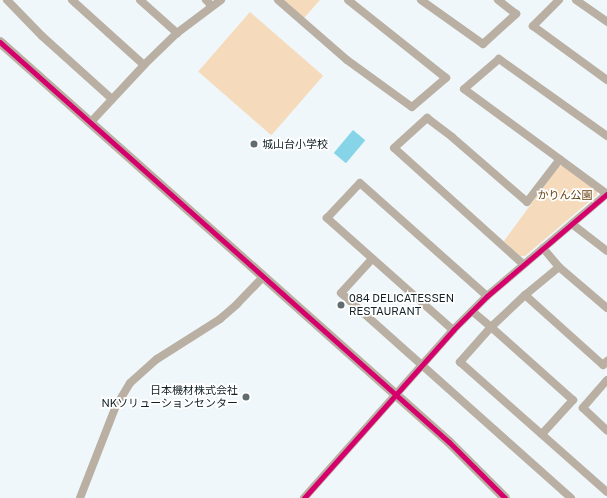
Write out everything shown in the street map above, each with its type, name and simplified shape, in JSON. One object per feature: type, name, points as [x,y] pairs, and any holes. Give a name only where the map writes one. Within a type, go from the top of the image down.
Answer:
[{"type":"street","points":[[7,0],[33,27],[112,98]]},
{"type":"street","points":[[72,0],[144,65]]},
{"type":"street","points":[[140,0],[177,33]]},
{"type":"street","points":[[90,123],[112,98],[177,33],[209,3],[221,0]]},
{"type":"street","points":[[278,0],[347,60],[412,107],[446,78],[348,0]]},
{"type":"street","points":[[421,0],[483,44],[516,14],[498,0]]},
{"type":"street","points":[[558,0],[533,26],[607,80]]},
{"type":"street","points":[[576,0],[607,22]]},
{"type":"street","points":[[0,42],[395,394],[467,459],[506,498]]},
{"type":"street","points":[[304,498],[395,394],[486,296],[607,194],[464,89],[498,59],[607,136]]},
{"type":"street","points":[[524,264],[394,148],[427,118],[452,137],[527,202],[560,159]]},
{"type":"street","points":[[453,330],[327,218],[360,183],[486,296]]},
{"type":"street","points":[[572,224],[607,251]]},
{"type":"street","points":[[543,248],[559,267],[607,308]]},
{"type":"street","points":[[372,259],[342,293],[571,498]]},
{"type":"street","points":[[559,267],[525,295],[491,327],[460,362],[607,492]]},
{"type":"street","points":[[80,498],[115,408],[130,383],[157,359],[220,319],[263,277]]},
{"type":"street","points":[[525,295],[603,365],[607,361]]},
{"type":"street","points":[[472,311],[573,400],[542,434]]},
{"type":"street","points":[[607,380],[583,408],[607,430]]},
{"type":"green space","points":[[283,0],[320,0],[304,18]]},
{"type":"green space","points":[[250,12],[323,76],[271,135],[198,72]]},
{"type":"green space","name":"かりん公園","points":[[563,165],[597,190],[597,195],[525,256],[520,256],[504,241],[559,166]]},
{"type":"water","points":[[353,130],[365,140],[346,163],[334,153]]},
{"type":"cycle path","points":[[0,42],[449,442],[505,498]]},
{"type":"cycle path","points":[[304,498],[453,330],[487,296],[607,194]]},
{"type":"place","name":"城山台小学校","points":[[254,144]]},
{"type":"place","name":"084 DELICATESSEN RESTAURANT","points":[[341,305]]},
{"type":"place","name":"日本機材株式会社 NKソリューションセンター","points":[[246,397]]}]
